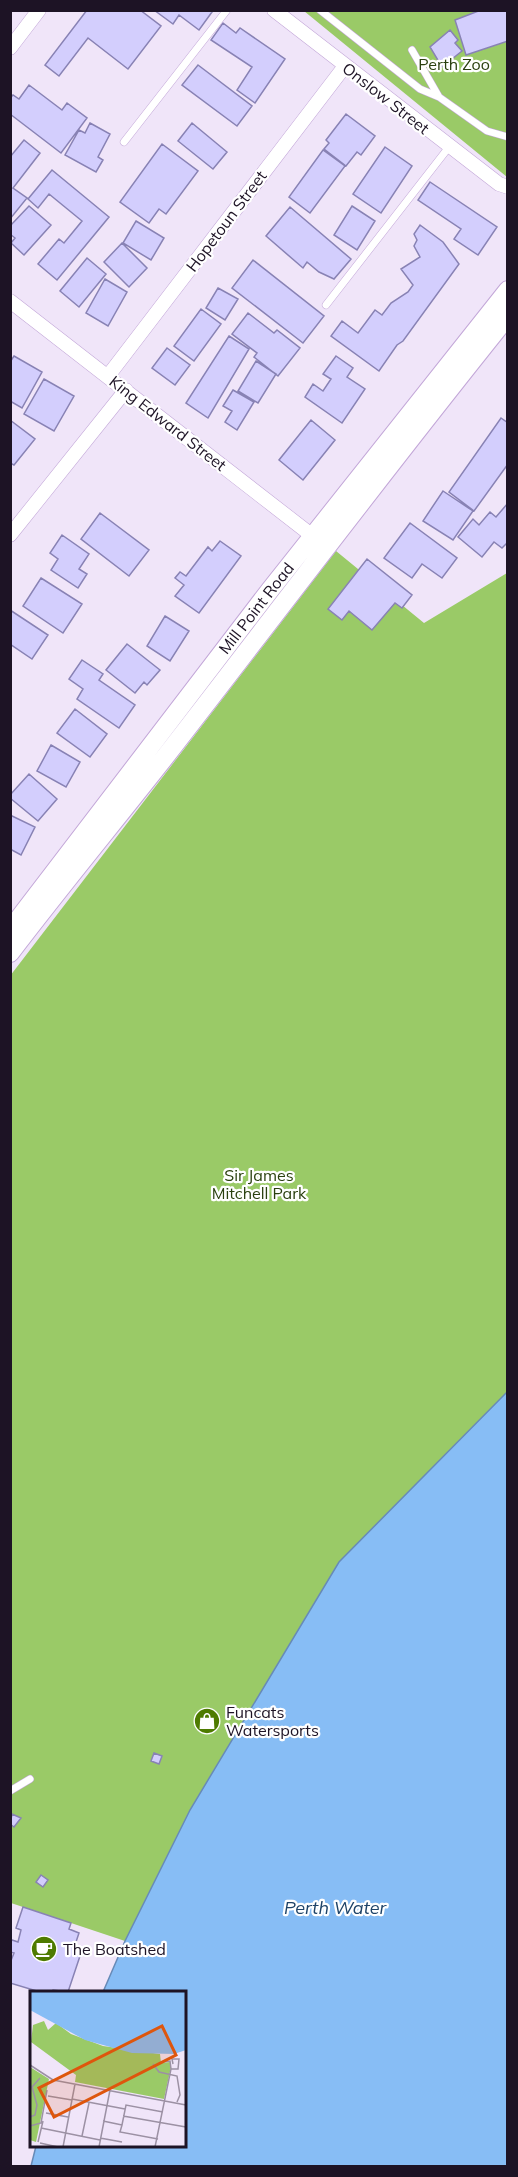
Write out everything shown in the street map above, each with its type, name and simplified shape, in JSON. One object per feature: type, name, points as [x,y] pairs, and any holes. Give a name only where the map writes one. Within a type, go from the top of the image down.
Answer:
[{"type":"main road","name":"Mill Point Road","points":[[10,953],[160,763],[405,417],[507,290]]},
{"type":"main road","name":"Mill Point Road","points":[[10,930],[239,630],[319,541],[507,316]]},
{"type":"street","points":[[10,48],[39,10]]},
{"type":"street","name":"Onslow Street","points":[[274,10],[449,147],[503,186],[507,196]]},
{"type":"street","name":"Hopetoun Street","points":[[108,376],[345,66]]},
{"type":"street","name":"King Edward Street","points":[[10,301],[319,541]]},
{"type":"street","points":[[10,535],[126,390]]},
{"type":"lane","points":[[124,142],[227,10]]},
{"type":"lane","points":[[320,10],[420,89],[439,97],[487,131],[507,137]]},
{"type":"lane","points":[[412,50],[439,97]]},
{"type":"lane","points":[[326,305],[449,147]]},
{"type":"lane","points":[[10,1791],[30,1779]]},
{"type":"green space","name":"Perth Zoo","points":[[304,11],[507,11],[507,177]]},
{"type":"green space","name":"Sir James Mitchell Park","points":[[336,551],[424,623],[507,573],[507,1392],[339,1562],[190,1810],[125,1941],[11,1903],[10,976]]},
{"type":"water","name":"Perth Water","points":[[507,1392],[507,2166],[31,2166],[36,2147],[186,2147],[186,1991],[103,1991],[125,1941],[190,1810],[339,1562]]},
{"type":"building","points":[[87,10],[140,10],[161,26],[128,69],[88,38],[59,76],[45,65]]},
{"type":"building","points":[[154,10],[210,10],[212,12],[199,30],[179,15],[173,24]]},
{"type":"building","points":[[481,10],[508,10],[508,41],[466,55],[455,20]]},
{"type":"building","points":[[223,23],[236,33],[240,28],[285,59],[255,103],[237,90],[252,67],[211,40]]},
{"type":"building","points":[[450,30],[458,40],[455,43],[462,51],[442,67],[430,47]]},
{"type":"building","points":[[198,65],[252,106],[237,126],[182,85]]},
{"type":"building","points":[[29,85],[62,110],[67,103],[87,118],[61,153],[10,114],[10,98],[13,95],[19,99]]},
{"type":"building","points":[[346,114],[375,136],[361,155],[357,152],[346,166],[324,149],[329,143],[326,140]]},
{"type":"building","points":[[90,123],[110,134],[98,157],[103,160],[96,172],[65,155],[79,130],[85,133]]},
{"type":"building","points":[[192,123],[227,152],[213,169],[178,141]]},
{"type":"building","points":[[24,140],[40,153],[13,188],[27,198],[10,219],[10,157]]},
{"type":"building","points":[[162,144],[198,171],[166,214],[159,209],[149,223],[120,202]]},
{"type":"building","points":[[385,147],[412,166],[381,213],[353,194]]},
{"type":"building","points":[[323,150],[345,166],[310,213],[289,197]]},
{"type":"building","points":[[52,170],[109,217],[57,280],[38,264],[59,239],[64,243],[82,221],[49,194],[38,208],[28,199]]},
{"type":"building","points":[[430,182],[497,227],[478,255],[454,239],[461,229],[418,200]]},
{"type":"building","points":[[29,206],[51,225],[24,255],[11,243],[15,238],[10,234],[10,226]]},
{"type":"building","points":[[352,206],[375,221],[357,250],[334,235]]},
{"type":"building","points":[[290,207],[351,259],[334,279],[319,272],[307,262],[303,268],[266,236]]},
{"type":"building","points":[[136,221],[164,238],[151,260],[123,243]]},
{"type":"building","points":[[420,225],[443,242],[459,264],[379,371],[331,336],[342,321],[358,333],[375,310],[382,315],[391,303],[408,292],[413,285],[401,269],[420,257],[414,246],[417,240],[414,234]]},
{"type":"building","points":[[122,243],[147,268],[129,287],[104,262]]},
{"type":"building","points":[[87,258],[106,274],[79,307],[60,291]]},
{"type":"building","points":[[253,260],[324,316],[303,343],[232,288]]},
{"type":"building","points":[[105,279],[127,292],[108,326],[86,313]]},
{"type":"building","points":[[218,288],[238,299],[225,320],[206,308]]},
{"type":"building","points":[[201,309],[221,324],[194,361],[174,346]]},
{"type":"building","points":[[248,313],[274,333],[277,330],[300,348],[278,376],[254,357],[257,353],[232,334]]},
{"type":"building","points":[[229,336],[249,349],[208,418],[186,403]]},
{"type":"building","points":[[167,348],[190,365],[175,385],[152,368]]},
{"type":"building","points":[[14,356],[42,372],[22,408],[10,401],[10,362]]},
{"type":"building","points":[[336,356],[353,368],[347,377],[365,389],[342,423],[305,397],[313,384],[323,391],[331,379],[323,374]]},
{"type":"building","points":[[256,361],[276,374],[258,403],[238,391]]},
{"type":"building","points":[[44,379],[74,396],[54,431],[24,414]]},
{"type":"building","points":[[233,390],[254,402],[237,430],[225,422],[232,411],[223,406]]},
{"type":"building","points":[[501,418],[508,423],[508,464],[474,511],[449,492]]},
{"type":"building","points":[[10,420],[35,439],[14,465],[10,463]]},
{"type":"building","points":[[311,420],[335,440],[303,480],[279,460]]},
{"type":"building","points":[[443,491],[473,511],[453,540],[423,521]]},
{"type":"building","points":[[508,503],[508,542],[502,548],[494,542],[482,557],[458,537],[473,519],[479,525],[490,512],[496,517]]},
{"type":"building","points":[[100,513],[149,550],[129,576],[81,539]]},
{"type":"building","points":[[410,523],[457,558],[442,578],[422,564],[412,578],[384,558]]},
{"type":"building","points":[[62,535],[89,554],[79,569],[87,574],[78,588],[51,570],[58,559],[50,553]]},
{"type":"building","points":[[220,541],[241,556],[199,613],[175,596],[184,585],[175,578],[180,572],[186,576],[208,547],[212,551]]},
{"type":"building","points":[[367,559],[412,595],[402,608],[395,603],[372,630],[349,611],[342,620],[328,609]]},
{"type":"building","points":[[41,578],[82,604],[63,633],[23,606]]},
{"type":"building","points":[[10,610],[48,635],[32,659],[10,644]]},
{"type":"building","points":[[165,616],[189,631],[170,661],[147,646]]},
{"type":"building","points":[[127,644],[160,670],[147,685],[144,682],[135,693],[106,670]]},
{"type":"building","points":[[82,660],[103,674],[99,680],[135,705],[119,728],[77,699],[83,689],[69,679]]},
{"type":"building","points":[[75,709],[107,734],[90,757],[57,733]]},
{"type":"building","points":[[51,745],[80,762],[66,787],[37,771]]},
{"type":"building","points":[[29,774],[57,799],[38,821],[10,798],[10,795]]},
{"type":"building","points":[[10,815],[35,827],[21,855],[10,849]]},
{"type":"building","points":[[154,1753],[162,1756],[159,1764],[151,1761]]},
{"type":"building","points":[[12,1814],[21,1818],[14,1827],[10,1824]]},
{"type":"building","points":[[41,1875],[48,1880],[43,1887],[36,1882]]},
{"type":"building","name":"The Boatshed","points":[[23,1907],[71,1923],[69,1929],[79,1933],[74,1948],[82,1950],[68,1991],[37,1991],[10,1983],[10,1963],[14,1953],[10,1952],[10,1944],[12,1940],[18,1942],[21,1930],[16,1928]]},
{"type":"place","name":"Funcats Watersports","points":[[207,1721]]},
{"type":"place","name":"The Boatshed","points":[[44,1949]]}]
